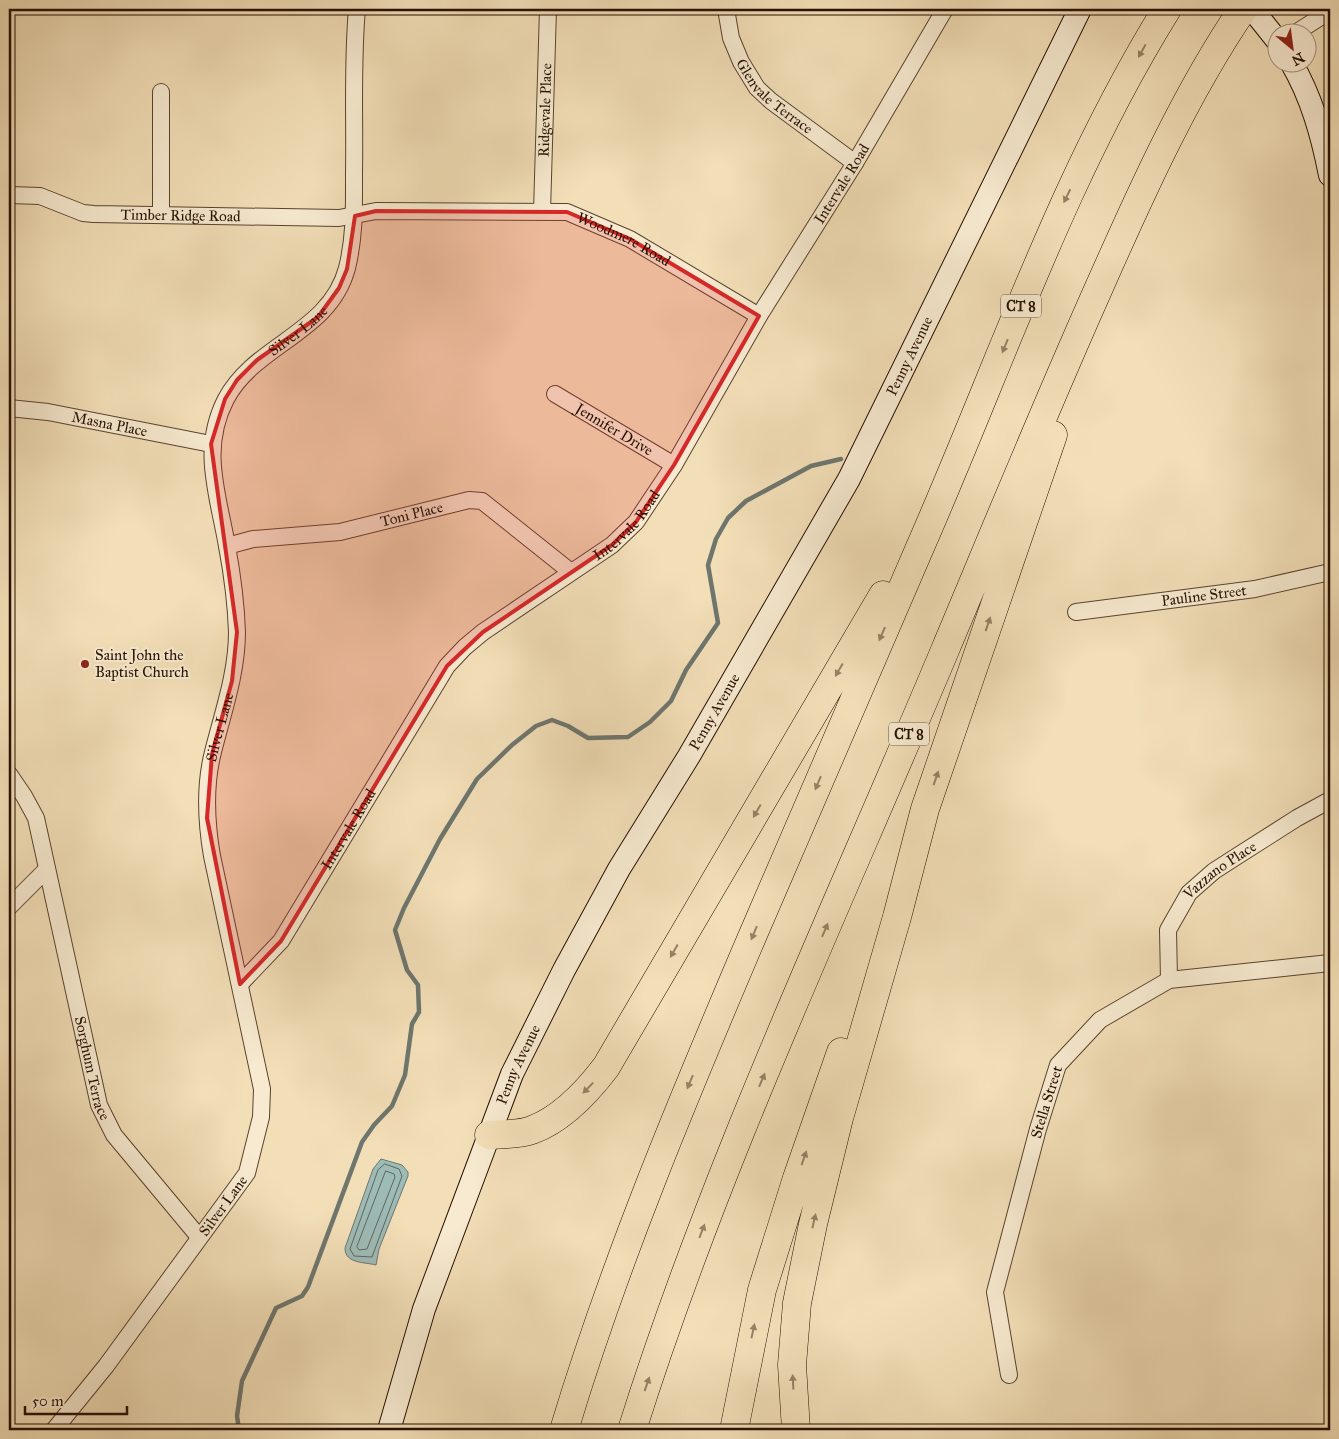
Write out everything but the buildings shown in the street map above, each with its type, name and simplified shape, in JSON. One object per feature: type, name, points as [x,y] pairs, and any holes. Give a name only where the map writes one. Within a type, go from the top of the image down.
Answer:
[{"type":"highway","name":"CT 8","points":[[564,1430],[584,1364],[627,1243],[685,1094],[958,461],[1063,204],[1108,112],[1167,9]]},
{"type":"highway","name":"CT 8","points":[[632,1430],[678,1293],[743,1124],[1054,389],[1117,247],[1174,128],[1243,9]]},
{"type":"highway","points":[[734,1430],[762,1290],[800,1169],[1117,247]]},
{"type":"highway","points":[[489,1135],[522,1133],[548,1122],[571,1105],[606,1067],[897,571],[923,512],[958,461]]},
{"type":"highway","points":[[796,1430],[792,1365],[793,1334],[804,1267],[840,1118],[897,917],[925,809]]},
{"type":"main road","name":"Penny Avenue","points":[[389,1430],[424,1309],[512,1074],[564,970],[619,869],[689,756],[849,479],[1080,9]]},
{"type":"main road","points":[[1252,9],[1266,26]]},
{"type":"main road","points":[[1296,72],[1312,106],[1320,129],[1330,175]]},
{"type":"street","name":"Silver Lane","points":[[54,1430],[106,1366],[247,1173],[261,1117],[262,1089],[212,856],[207,818],[206,800],[212,754],[226,704],[235,660],[237,632],[227,546],[212,471],[211,444],[225,400],[238,380],[257,360],[318,317],[339,288],[347,269],[355,216],[357,9]]},
{"type":"street","name":"Ridgevale Place","points":[[542,211],[548,9]]},
{"type":"street","name":"Glenvale Terrace","points":[[726,9],[731,38],[741,62],[757,88],[771,101],[854,163]]},
{"type":"street","name":"Intervale Road","points":[[240,984],[281,941],[447,666],[483,632],[626,533],[636,522],[674,465],[759,316],[854,163],[945,9]]},
{"type":"street","points":[[1313,22],[1330,11]]},
{"type":"street","points":[[161,92],[161,214]]},
{"type":"street","name":"Timber Ridge Road","points":[[9,195],[40,196],[83,213],[339,218],[355,216]]},
{"type":"street","name":"Woodmere Road","points":[[355,216],[376,211],[567,212],[630,239],[759,316]]},
{"type":"street","name":"Jennifer Drive","points":[[555,394],[674,465]]},
{"type":"street","name":"Masna Place","points":[[9,408],[48,412],[211,444]]},
{"type":"street","name":"Toni Place","points":[[227,546],[253,539],[340,532],[469,500],[482,501],[571,572]]},
{"type":"street","name":"Pauline Street","points":[[1076,612],[1255,589],[1330,572]]},
{"type":"street","name":"Sorghum Terrace","points":[[9,774],[36,818],[99,1105],[114,1135],[199,1237]]},
{"type":"street","name":"Vazzano Place","points":[[1169,980],[1168,930],[1190,893],[1214,871],[1297,818],[1330,800]]},
{"type":"street","points":[[9,907],[47,868]]},
{"type":"street","name":"Stella Street","points":[[1009,1375],[995,1292],[1038,1129],[1058,1065],[1100,1020],[1169,980],[1330,964]]},
{"type":"highlighted area","points":[[376,211],[567,212],[630,239],[759,316],[674,465],[636,522],[612,545],[483,632],[447,666],[281,941],[240,984],[207,818],[212,754],[232,681],[237,632],[211,444],[225,399],[237,380],[257,360],[318,317],[339,288],[347,269],[355,216]]},
{"type":"water","points":[[381,1159],[402,1165],[408,1172],[408,1176],[379,1249],[376,1265],[352,1260],[348,1257],[345,1248],[373,1169]]},
{"type":"waterway","points":[[239,1430],[237,1416],[242,1381],[276,1308],[302,1296],[308,1287],[362,1142],[374,1125],[392,1106],[405,1075],[412,1024],[419,1012],[418,985],[407,970],[395,930],[404,908],[440,839],[477,779],[512,745],[536,726],[552,720],[568,726],[588,738],[628,737],[650,722],[671,701],[686,670],[718,623],[708,565],[716,539],[728,518],[746,501],[811,466],[841,459]]},
{"type":"place","name":"Saint John the Baptist Church","points":[[85,664]]}]
